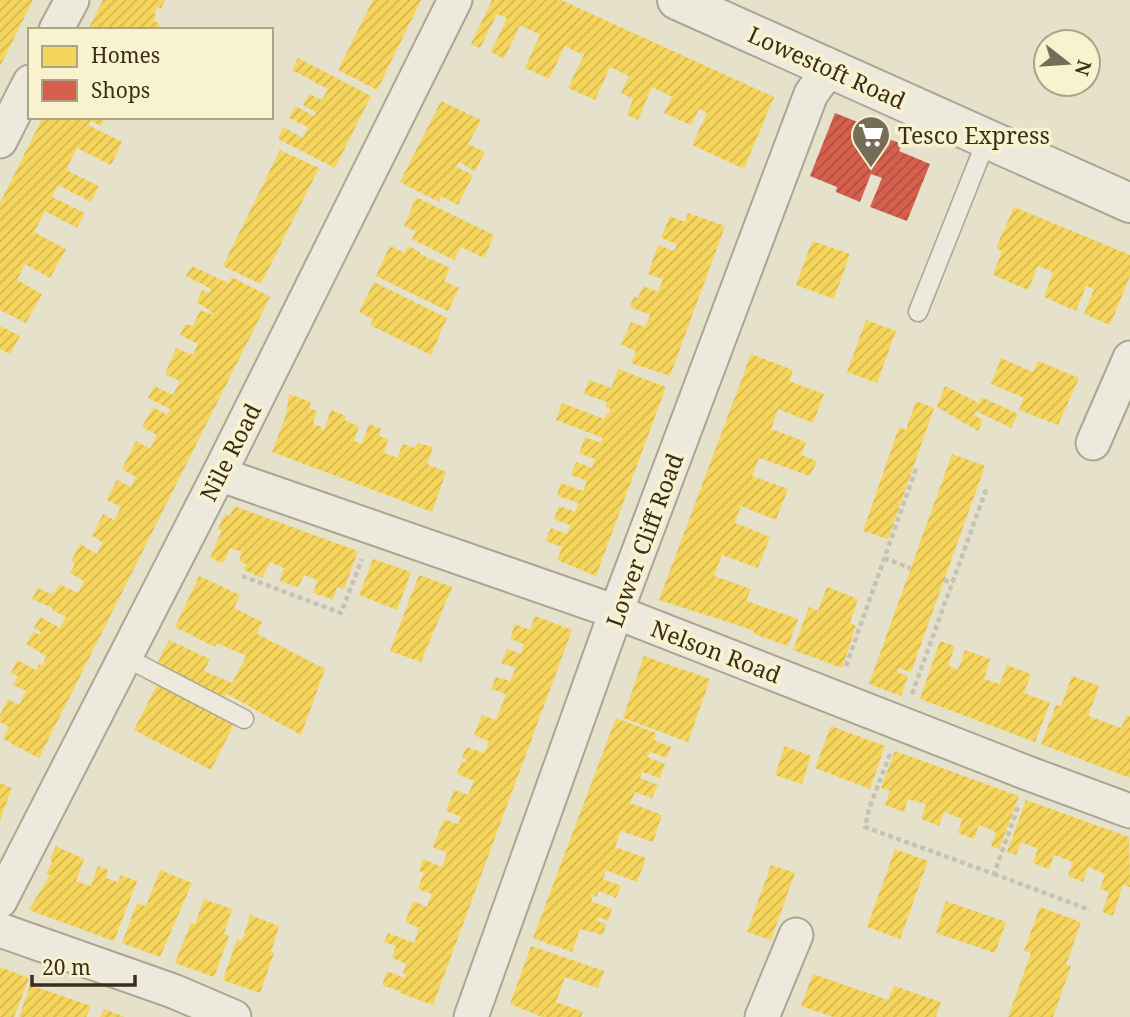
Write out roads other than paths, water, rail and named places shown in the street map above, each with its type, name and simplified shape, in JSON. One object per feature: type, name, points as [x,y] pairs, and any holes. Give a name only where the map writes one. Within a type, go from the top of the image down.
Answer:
[{"type":"street","points":[[58,28],[72,0]]},
{"type":"street","name":"Nile Road","points":[[0,901],[219,474],[455,0]]},
{"type":"street","name":"Lowestoft Road","points":[[677,0],[1130,203]]},
{"type":"street","name":"Lower Cliff Road","points":[[471,1017],[616,612],[811,94],[830,68]]},
{"type":"street","points":[[0,141],[28,86]]},
{"type":"street","points":[[1093,443],[1130,358]]},
{"type":"street","name":"Nelson Road","points":[[219,474],[616,612],[1130,811]]},
{"type":"street","points":[[0,930],[170,1004],[234,1017]]},
{"type":"street","points":[[762,1017],[796,934]]},
{"type":"lane","points":[[918,312],[987,139]]},
{"type":"lane","points":[[125,657],[244,719]]},
{"type":"place","name":"Tesco Express","points":[[871,169]]}]
